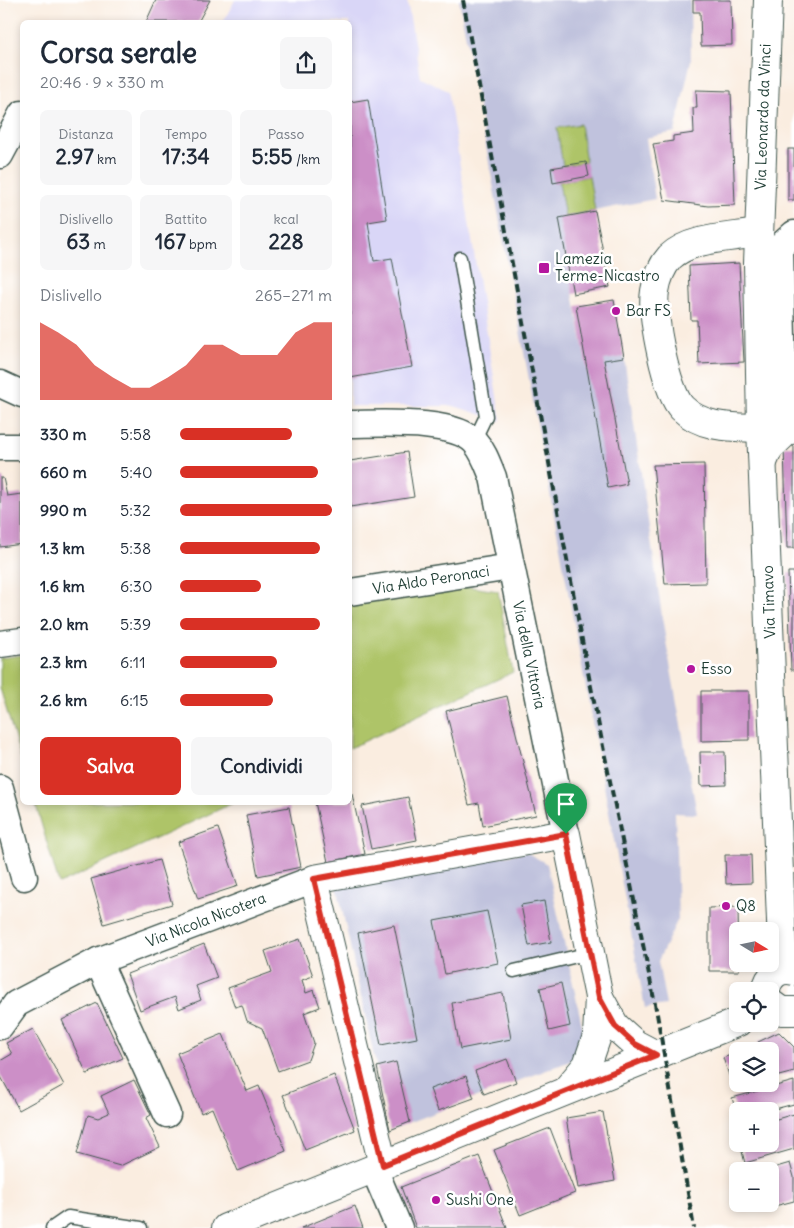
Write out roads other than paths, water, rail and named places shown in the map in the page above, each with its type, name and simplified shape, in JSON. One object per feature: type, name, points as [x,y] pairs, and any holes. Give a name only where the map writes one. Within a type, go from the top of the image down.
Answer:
[{"type":"street","name":"Via Leonardo da Vinci","points":[[757,233],[768,0]]},
{"type":"street","points":[[0,155],[20,118]]},
{"type":"street","points":[[782,428],[730,427],[708,423],[694,416],[675,398],[666,377],[654,306],[654,292],[661,270],[671,257],[686,246],[757,233],[794,233]]},
{"type":"street","name":"Via Timavo","points":[[757,233],[782,428]]},
{"type":"street","name":"Via Timavo","points":[[789,971],[764,465],[782,428],[780,250],[794,233]]},
{"type":"street","points":[[0,384],[20,393]]},
{"type":"street","points":[[352,424],[438,425],[462,434],[474,441]]},
{"type":"street","points":[[730,427],[747,456],[764,465]]},
{"type":"street","name":"Via della Vittoria","points":[[474,441],[482,452],[493,477],[599,997],[597,1036],[587,1065],[566,1090]]},
{"type":"street","points":[[0,447],[20,447]]},
{"type":"street","name":"Via Aldo Peronaci","points":[[352,592],[511,567]]},
{"type":"street","points":[[0,644],[20,641]]},
{"type":"street","points":[[0,788],[24,878]]},
{"type":"street","points":[[399,1228],[378,1167],[314,879],[566,834]]},
{"type":"street","name":"Via Nicola Nicotera","points":[[0,1026],[16,1004],[98,961],[314,879]]},
{"type":"street","points":[[98,961],[167,1114]]},
{"type":"street","points":[[780,1007],[772,976],[789,971]]},
{"type":"street","name":"Via della Vittoria","points":[[599,997],[615,1026],[635,1044],[656,1055]]},
{"type":"street","points":[[226,1228],[729,1026]]},
{"type":"lane","points":[[460,258],[486,416],[474,441]]},
{"type":"lane","points":[[514,971],[590,953]]},
{"type":"lane","points":[[52,1228],[68,1217],[141,1228]]},
{"type":"railway","points":[[463,0],[587,667],[657,1014],[694,1228]]},
{"type":"place","name":"Lamezia Terme-Nicastro","points":[[544,268]]},
{"type":"place","name":"Bar FS","points":[[616,311]]},
{"type":"place","name":"Esso","points":[[691,669]]},
{"type":"place","name":"Q8","points":[[726,906]]},
{"type":"place","name":"Sushi One","points":[[436,1200]]}]
